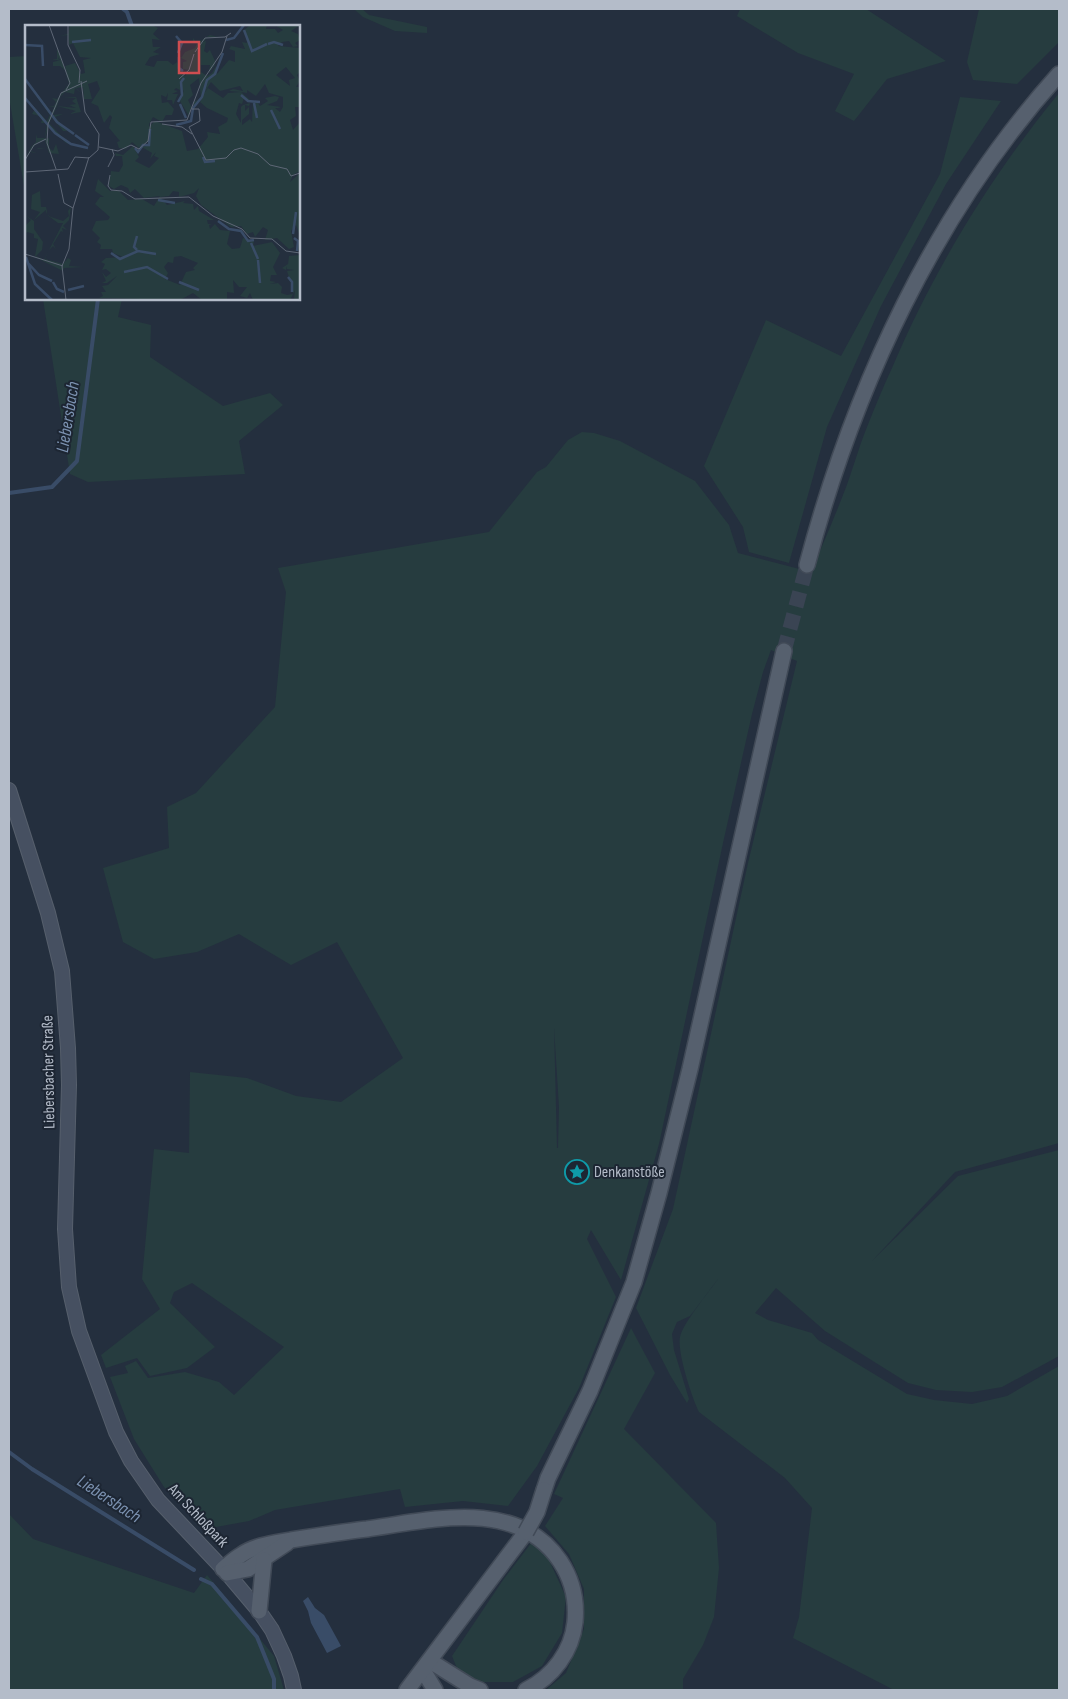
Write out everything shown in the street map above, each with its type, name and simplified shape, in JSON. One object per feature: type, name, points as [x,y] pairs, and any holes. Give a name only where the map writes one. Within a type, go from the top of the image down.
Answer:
[{"type":"main road","points":[[807,565],[835,471],[862,397],[894,325],[914,286],[973,186],[1010,135],[1059,74]]},
{"type":"main road","points":[[407,1690],[526,1532],[537,1512],[548,1478],[590,1391],[634,1282],[659,1193],[690,1069],[784,651]]},
{"type":"main road","points":[[225,1571],[241,1554],[267,1544],[444,1518],[475,1517],[505,1521],[533,1533],[553,1550],[566,1570],[574,1594],[574,1631],[569,1646],[560,1662],[548,1675],[526,1690]]},
{"type":"main road","points":[[225,1571],[248,1569],[264,1560],[280,1547],[296,1539]]},
{"type":"main road","points":[[259,1611],[264,1560]]},
{"type":"main road","points":[[426,1666],[435,1690]]},
{"type":"main road","points":[[426,1666],[480,1690]]},
{"type":"street","name":"Liebersbacher Straße","points":[[9,790],[48,913],[62,971],[69,1085],[66,1239],[70,1287],[78,1331],[88,1358]]},
{"type":"street","name":"Am Schloßpark","points":[[88,1358],[116,1432],[131,1461],[158,1500],[225,1571],[259,1611],[272,1630],[284,1656],[294,1690]]},
{"type":"green space","points":[[354,9],[362,9],[369,15],[427,27],[427,33],[395,31],[363,17]]},
{"type":"green space","points":[[740,9],[866,9],[946,61],[887,79],[854,121],[835,111],[854,74],[798,53],[737,16]]},
{"type":"green space","points":[[979,9],[1059,9],[1059,42],[1017,84],[973,80],[967,62]]},
{"type":"green space","points":[[25,56],[25,192],[9,97],[9,57]]},
{"type":"green space","points":[[1059,93],[1059,1143],[955,1172],[872,1261],[958,1176],[1059,1150],[1059,1356],[1002,1387],[972,1392],[936,1390],[908,1383],[825,1331],[776,1288],[755,1313],[768,1320],[812,1333],[818,1340],[907,1394],[934,1400],[972,1404],[1007,1396],[1059,1366],[1059,1690],[894,1690],[793,1638],[799,1617],[812,1508],[785,1478],[699,1412],[683,1364],[680,1344],[682,1331],[718,1279],[690,1316],[677,1322],[672,1334],[674,1350],[689,1399],[687,1403],[670,1375],[636,1308],[673,1209],[748,863],[797,661],[771,650],[752,714],[659,1144],[621,1280],[591,1230],[587,1239],[616,1297],[579,1388],[537,1466],[508,1506],[463,1501],[405,1507],[400,1489],[275,1510],[249,1521],[205,1529],[164,1487],[134,1439],[110,1377],[128,1373],[125,1366],[136,1361],[148,1378],[185,1372],[219,1382],[234,1395],[284,1347],[192,1283],[174,1292],[170,1303],[215,1347],[187,1368],[150,1376],[137,1358],[106,1368],[101,1355],[160,1309],[142,1279],[154,1149],[189,1153],[190,1072],[247,1078],[296,1096],[341,1102],[403,1058],[337,942],[291,965],[239,934],[197,952],[154,959],[123,942],[103,868],[169,848],[167,807],[196,793],[275,707],[286,592],[278,568],[489,532],[537,472],[546,467],[568,440],[582,432],[594,433],[620,441],[695,481],[729,525],[738,553],[811,572],[843,495],[879,397],[908,331],[945,259],[966,224],[987,190]],"holes":[[[554,1027],[559,1107],[557,1148]]]},
{"type":"green space","points":[[960,97],[1001,101],[946,184],[881,306],[827,427],[789,563],[749,552],[743,527],[704,466],[766,320],[841,356],[940,174]]},
{"type":"green space","points":[[43,300],[122,300],[118,317],[151,325],[150,357],[223,406],[270,393],[283,405],[239,441],[245,474],[88,482],[70,474]]},
{"type":"green space","points":[[631,1328],[655,1373],[624,1429],[716,1523],[719,1568],[714,1617],[703,1645],[683,1679],[683,1690],[546,1690],[566,1673],[584,1629],[584,1589],[569,1554],[545,1526],[563,1498],[554,1494]]},
{"type":"green space","points":[[9,1514],[33,1539],[194,1593],[207,1575],[274,1656],[284,1690],[9,1690]]},
{"type":"green space","points":[[532,1542],[549,1560],[566,1597],[562,1633],[542,1666],[513,1682],[476,1682],[458,1671],[452,1656],[503,1580]]},
{"type":"water","points":[[308,1597],[315,1608],[324,1615],[341,1646],[327,1653],[311,1623],[303,1601]]},
{"type":"waterway","name":"Liebersbach","points":[[123,9],[127,12],[132,25]]},
{"type":"waterway","name":"Liebersbach","points":[[9,493],[52,487],[77,461],[98,300]]},
{"type":"waterway","name":"Liebersbach","points":[[9,1452],[32,1469],[194,1570]]},
{"type":"waterway","name":"Liebersbach","points":[[201,1579],[212,1584],[257,1637],[274,1679],[274,1690]]},
{"type":"tunnel","points":[[784,651],[807,565]]},
{"type":"place","name":"Denkanstöße","points":[[577,1172]]}]
